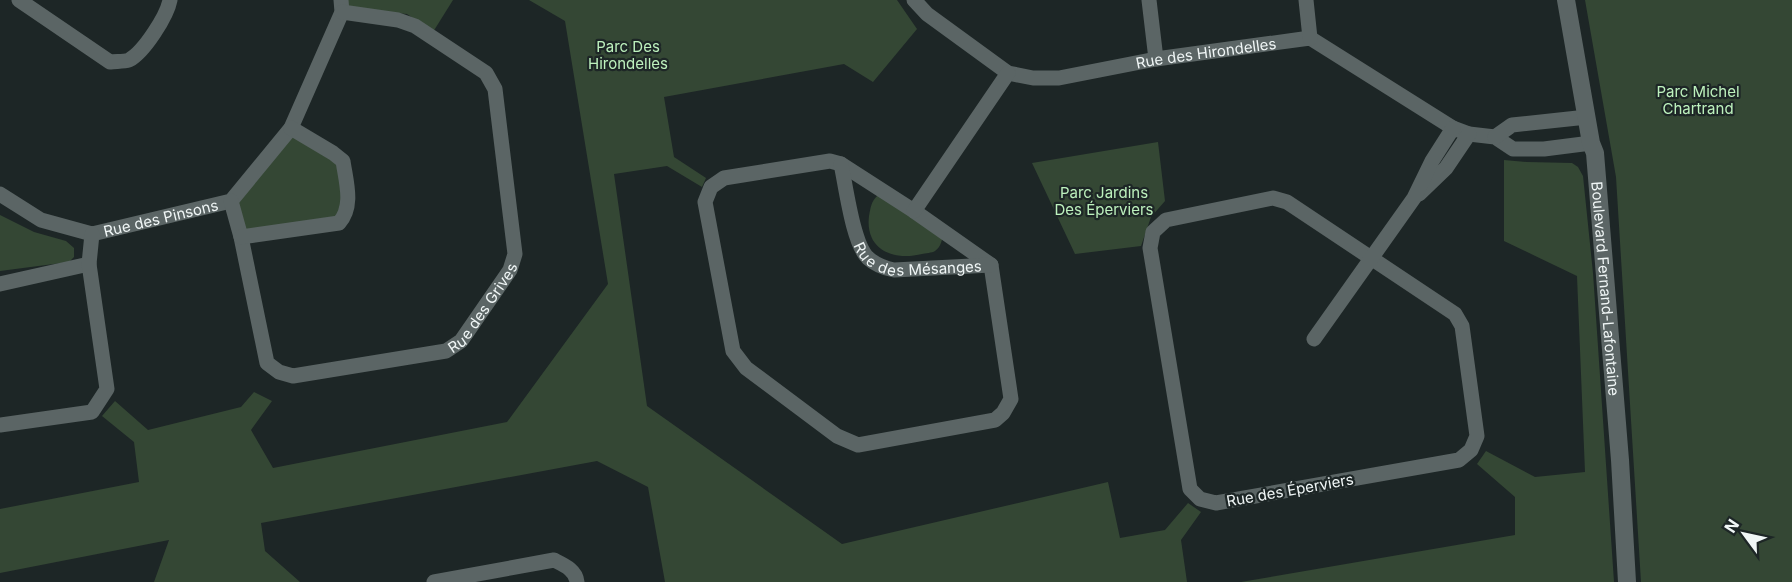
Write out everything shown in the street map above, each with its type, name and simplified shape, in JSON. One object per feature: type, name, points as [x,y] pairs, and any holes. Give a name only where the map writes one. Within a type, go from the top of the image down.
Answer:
[{"type":"street","points":[[19,0],[110,62],[127,61],[138,54],[168,11],[170,0]]},
{"type":"street","name":"Rue des Hirondelles","points":[[914,0],[927,14],[1008,73],[1033,78],[1059,78],[1156,59],[1311,38]]},
{"type":"street","points":[[1149,0],[1156,59]]},
{"type":"street","points":[[1306,0],[1311,38],[1453,128],[1468,134],[1495,137],[1513,149],[1544,149],[1591,143]]},
{"type":"street","name":"Boulevard Fernand-Lafontaine","points":[[1566,0],[1594,153],[1617,425],[1627,582]]},
{"type":"street","name":"Rue des Pinsons","points":[[0,194],[40,220],[92,234],[231,201],[291,128],[342,6]]},
{"type":"street","name":"Rue des Grives","points":[[241,237],[267,363],[279,372],[293,376],[446,351],[461,341],[510,270],[515,254],[497,101],[495,89],[486,73],[415,26],[342,6]]},
{"type":"street","points":[[914,211],[1008,73]]},
{"type":"street","points":[[1495,137],[1512,125],[1587,117]]},
{"type":"street","points":[[241,237],[339,223],[347,214],[348,202],[343,161],[291,128]]},
{"type":"street","points":[[1314,339],[1414,198],[1432,161],[1453,128]]},
{"type":"street","points":[[1414,198],[1442,173],[1468,134]]},
{"type":"street","name":"Rue des Mésanges","points":[[830,161],[841,164],[991,265],[1011,399],[1003,413],[995,420],[858,445],[837,436],[746,368],[733,351],[705,202],[711,187],[724,178],[830,161]]},
{"type":"street","name":"Rue des Mésanges","points":[[841,164],[859,246],[867,258],[879,266],[894,270],[991,265]]},
{"type":"street","name":"Rue des Éperviers","points":[[1273,198],[1287,202],[1371,258],[1455,314],[1462,326],[1478,436],[1471,450],[1459,460],[1216,503],[1200,499],[1190,489],[1150,248],[1153,232],[1166,220],[1273,198]]},
{"type":"street","name":"Rue des Pinsons","points":[[231,201],[241,237]]},
{"type":"street","name":"Rue des Pinsons","points":[[0,425],[92,412],[107,389],[89,264],[92,234]]},
{"type":"street","points":[[0,284],[89,264]]},
{"type":"street","points":[[434,582],[554,560],[567,566],[576,576],[577,582]]},
{"type":"green space","points":[[344,0],[453,0],[433,32],[407,14],[345,8]]},
{"type":"green space","name":"Parc Des Hirondelles","points":[[529,0],[897,0],[917,29],[873,82],[844,64],[664,97],[674,157],[706,178],[702,187],[667,166],[614,174],[647,406],[842,544],[1108,482],[1120,538],[1165,530],[1188,503],[1201,512],[1181,540],[1187,582],[665,582],[648,487],[597,461],[261,523],[265,551],[300,582],[154,582],[169,540],[0,573],[0,509],[139,482],[134,442],[102,416],[115,401],[148,430],[241,407],[254,392],[272,401],[251,430],[273,468],[507,422],[608,284],[565,21]]},
{"type":"green space","name":"Parc Michel Chartrand","points":[[1585,0],[1792,0],[1792,582],[1641,582],[1616,177]]},
{"type":"green space","points":[[291,133],[340,163],[345,202],[337,220],[244,233],[235,202]]},
{"type":"green space","name":"Parc Jardins Des Éperviers","points":[[1158,142],[1165,201],[1151,217],[1141,246],[1075,254],[1032,163]]},
{"type":"green space","points":[[1504,160],[1572,163],[1578,167],[1583,176],[1593,273],[1614,582],[1241,582],[1515,535],[1515,497],[1477,464],[1486,451],[1535,477],[1585,472],[1577,276],[1504,241]]},
{"type":"green space","points":[[878,195],[943,234],[937,249],[930,253],[901,256],[891,254],[876,245],[869,228],[869,216],[873,202]]},
{"type":"green space","points":[[0,215],[34,232],[66,241],[74,248],[74,257],[69,262],[0,271]]}]
